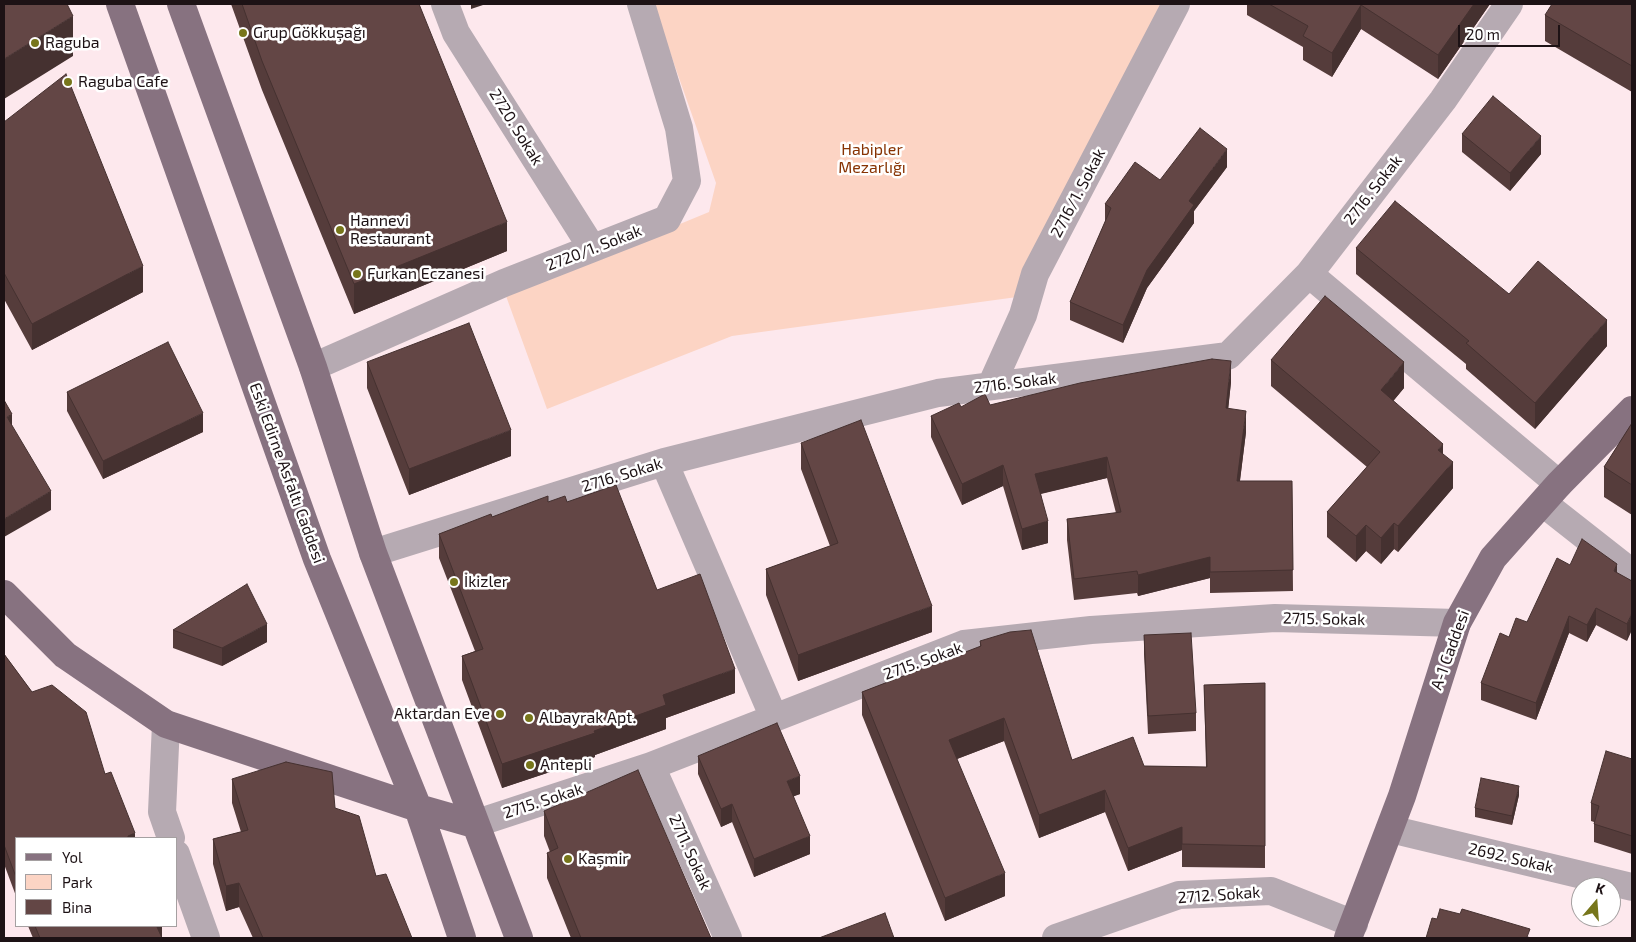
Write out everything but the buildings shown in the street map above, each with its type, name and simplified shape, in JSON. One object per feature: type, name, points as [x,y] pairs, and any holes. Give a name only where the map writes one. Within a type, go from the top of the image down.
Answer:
[{"type":"main road","name":"Eski Edirne Asfaltı Caddesi","points":[[120,4],[317,559],[418,808],[462,938]]},
{"type":"main road","points":[[181,4],[313,367],[372,553],[519,938]]},
{"type":"main road","name":"A-1 Caddesi","points":[[1351,931],[1390,829],[1457,622],[1492,558],[1551,493],[1632,410]]},
{"type":"main road","points":[[4,594],[65,654],[166,724],[418,808],[474,824]]},
{"type":"street","name":"2720. Sokak","points":[[445,4],[456,33],[592,248]]},
{"type":"street","name":"2720/1. Sokak","points":[[313,367],[592,248],[667,219],[687,181],[679,128],[640,4]]},
{"type":"street","name":"2716/1. Sokak","points":[[991,386],[1023,315],[1035,274],[1176,4]]},
{"type":"street","name":"2716. Sokak","points":[[372,553],[664,462],[938,393],[1228,356],[1309,274],[1443,100],[1509,4]]},
{"type":"street","points":[[1309,274],[1551,493],[1632,573]]},
{"type":"street","points":[[664,462],[774,718]]},
{"type":"street","name":"2715. Sokak","points":[[474,824],[651,766],[964,644],[1091,630],[1275,618],[1457,622]]},
{"type":"street","points":[[166,724],[162,812],[171,837]]},
{"type":"street","name":"2711. Sokak","points":[[651,766],[728,938]]},
{"type":"street","name":"2692. Sokak","points":[[1390,829],[1632,887]]},
{"type":"street","points":[[178,860],[206,938]]},
{"type":"street","name":"2712. Sokak","points":[[1056,938],[1179,895],[1271,891],[1351,931]]},
{"type":"green space","name":"Habipler Mezarlığı","points":[[653,4],[1165,4],[1017,297],[732,336],[547,409],[506,296],[709,212],[716,183]]},
{"type":"place","name":"Grup Gökkuşağı","points":[[243,33]]},
{"type":"place","name":"Raguba","points":[[35,43]]},
{"type":"place","name":"Raguba Cafe","points":[[68,82]]},
{"type":"place","name":"Hannevi Restaurant","points":[[340,230]]},
{"type":"place","name":"Furkan Eczanesi","points":[[357,274]]},
{"type":"place","name":"İkizler","points":[[454,582]]},
{"type":"place","name":"Aktardan Eve","points":[[500,714]]},
{"type":"place","name":"Albayrak Apt.","points":[[529,718]]},
{"type":"place","name":"Antepli","points":[[530,765]]},
{"type":"place","name":"Kaşmir","points":[[568,859]]}]
